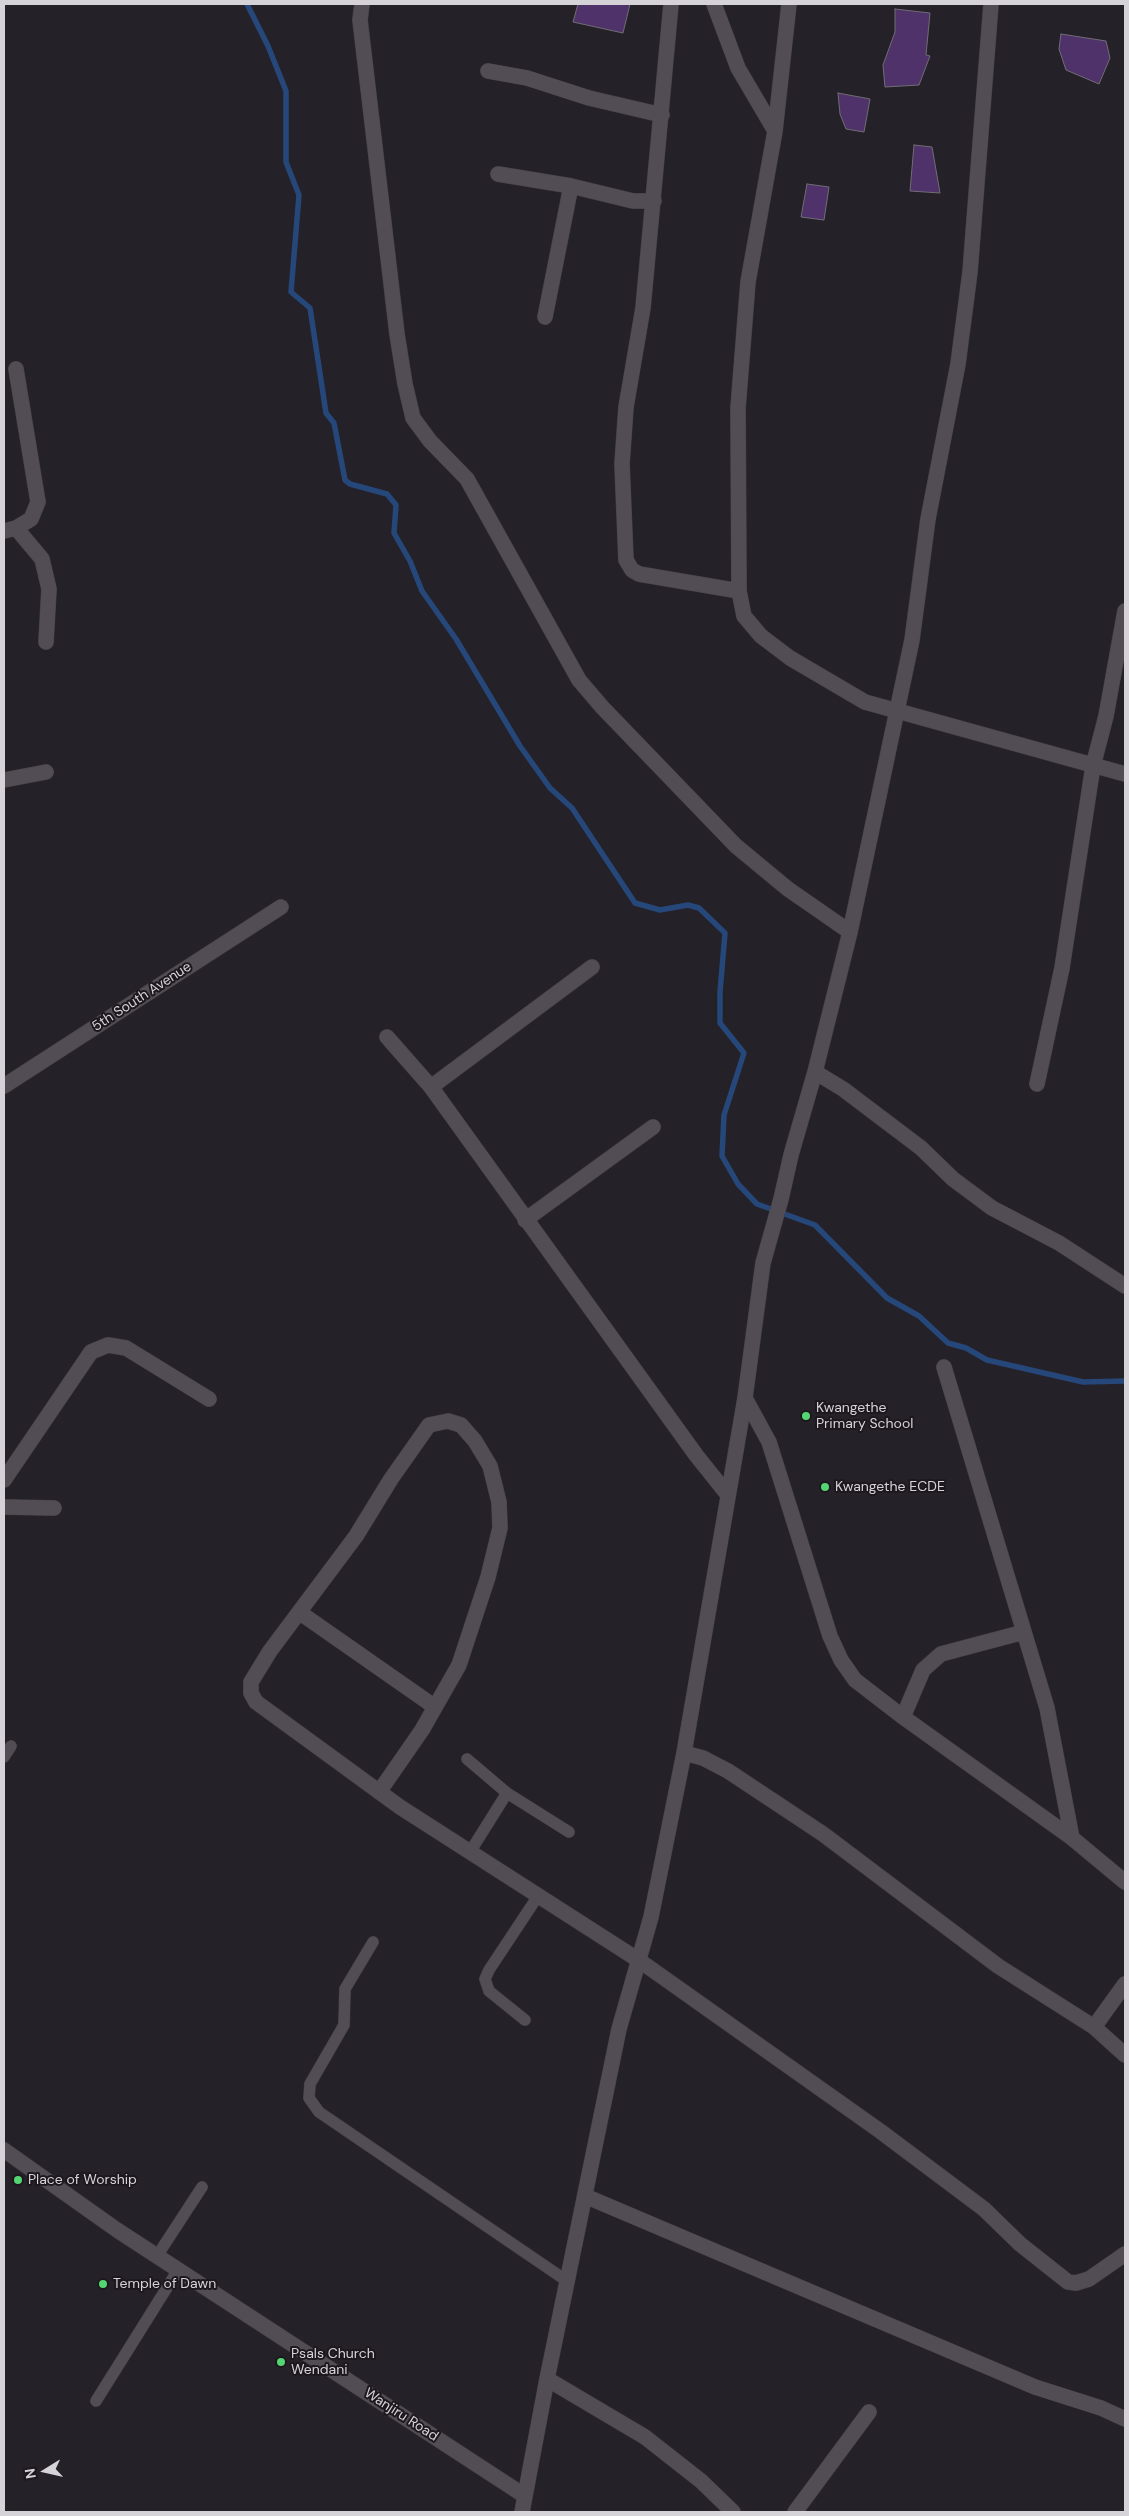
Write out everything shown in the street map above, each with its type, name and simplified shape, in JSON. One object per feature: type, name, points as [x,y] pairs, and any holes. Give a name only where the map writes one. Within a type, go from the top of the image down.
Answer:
[{"type":"street","points":[[362,4],[360,20],[397,334],[404,384],[413,418],[430,441],[467,479],[580,680],[602,707],[736,846],[788,889],[850,932]]},
{"type":"street","points":[[671,4],[643,308],[626,407],[622,464],[626,560],[632,570],[639,574],[739,592]]},
{"type":"street","points":[[714,4],[738,68],[775,131]]},
{"type":"street","points":[[789,4],[775,131],[748,282],[738,408],[739,592],[744,616],[761,636],[790,658],[838,688],[865,702],[1125,774]]},
{"type":"street","points":[[522,2512],[547,2379],[619,2029],[651,1918],[684,1753],[744,1398],[763,1263],[782,1199],[791,1155],[815,1072],[850,932],[912,640],[928,519],[958,364],[970,272],[991,4]]},
{"type":"street","points":[[488,71],[527,78],[589,98],[662,115]]},
{"type":"street","points":[[498,174],[571,186],[633,201],[654,202]]},
{"type":"street","points":[[545,317],[571,186]]},
{"type":"street","points":[[16,369],[38,502],[31,519],[10,529],[42,559],[49,589],[46,642]]},
{"type":"street","points":[[1038,1084],[1062,968],[1093,766],[1106,716],[1125,611]]},
{"type":"street","points":[[4,780],[46,772]]},
{"type":"street","name":"5th South Avenue","points":[[4,1086],[281,907]]},
{"type":"street","points":[[431,1087],[592,967]]},
{"type":"street","points":[[387,1037],[431,1087],[696,1455],[728,1495]]},
{"type":"street","points":[[815,1072],[843,1088],[921,1148],[953,1179],[992,1208],[1059,1244],[1125,1286]]},
{"type":"street","points":[[525,1220],[653,1127]]},
{"type":"street","points":[[4,1480],[91,1352],[108,1345],[126,1348],[209,1399]]},
{"type":"street","points":[[944,1367],[1047,1708],[1072,1838]]},
{"type":"street","points":[[744,1398],[769,1442],[830,1636],[855,1680],[903,1717],[1072,1838],[1125,1882]]},
{"type":"street","points":[[380,1792],[435,1707],[459,1665],[488,1577],[500,1528],[499,1502],[490,1466],[475,1441],[461,1425],[448,1421],[429,1425],[390,1479],[356,1536],[299,1612],[256,1674],[251,1682],[251,1693],[256,1702],[380,1792],[640,1961],[928,2167],[984,2209],[1020,2244],[1068,2282],[1076,2283],[1089,2279],[1125,2254]]},
{"type":"street","points":[[4,1508],[54,1508]]},
{"type":"street","points":[[299,1612],[435,1707]]},
{"type":"street","points":[[903,1717],[923,1670],[941,1654],[1024,1632]]},
{"type":"street","points":[[684,1753],[703,1758],[736,1776],[823,1834],[998,1966],[1094,2027],[1125,2055]]},
{"type":"street","points":[[1094,2027],[1125,1984]]},
{"type":"street","name":"Wanjiru Road","points":[[4,2150],[178,2270],[525,2496]]},
{"type":"street","points":[[585,2196],[1035,2387],[1101,2408],[1125,2419]]},
{"type":"street","points":[[547,2379],[645,2436],[701,2481],[733,2512]]},
{"type":"street","points":[[795,2512],[869,2412]]},
{"type":"lane","points":[[4,1757],[11,1746]]},
{"type":"lane","points":[[467,1758],[507,1793],[569,1832]]},
{"type":"lane","points":[[470,1852],[507,1793]]},
{"type":"lane","points":[[525,2020],[489,1991],[485,1979],[538,1896]]},
{"type":"lane","points":[[373,1942],[345,1989],[344,2025],[310,2084],[309,2098],[319,2112],[567,2281]]},
{"type":"lane","points":[[157,2256],[202,2187]]},
{"type":"lane","points":[[96,2401],[178,2270]]},
{"type":"building","points":[[578,4],[630,4],[623,33],[573,22]]},
{"type":"building","points":[[895,9],[930,13],[926,55],[930,56],[919,85],[885,87],[883,65],[895,32]]},
{"type":"building","points":[[1061,34],[1106,41],[1110,58],[1099,84],[1066,70],[1059,49]]},
{"type":"building","points":[[838,93],[870,99],[864,132],[846,129],[840,114]]},
{"type":"building","points":[[914,145],[932,147],[940,193],[910,191]]},
{"type":"building","points":[[807,184],[829,187],[824,220],[801,217]]},
{"type":"waterway","points":[[247,4],[268,46],[286,91],[286,162],[299,195],[291,292],[310,308],[326,413],[334,423],[345,480],[350,484],[387,494],[396,505],[394,533],[410,561],[422,591],[456,639],[520,746],[550,788],[572,808],[635,903],[660,910],[688,905],[699,908],[725,933],[720,992],[720,1023],[744,1053],[724,1115],[722,1156],[738,1184],[757,1204],[815,1225],[887,1298],[919,1316],[948,1343],[966,1348],[987,1360],[1083,1382],[1125,1381]]},
{"type":"place","name":"Kwangethe Primary School","points":[[806,1416]]},
{"type":"place","name":"Kwangethe ECDE","points":[[825,1487]]},
{"type":"place","name":"Place of Worship","points":[[18,2180]]},
{"type":"place","name":"Temple of Dawn","points":[[103,2284]]},
{"type":"place","name":"Psals Church Wendani","points":[[281,2362]]}]
